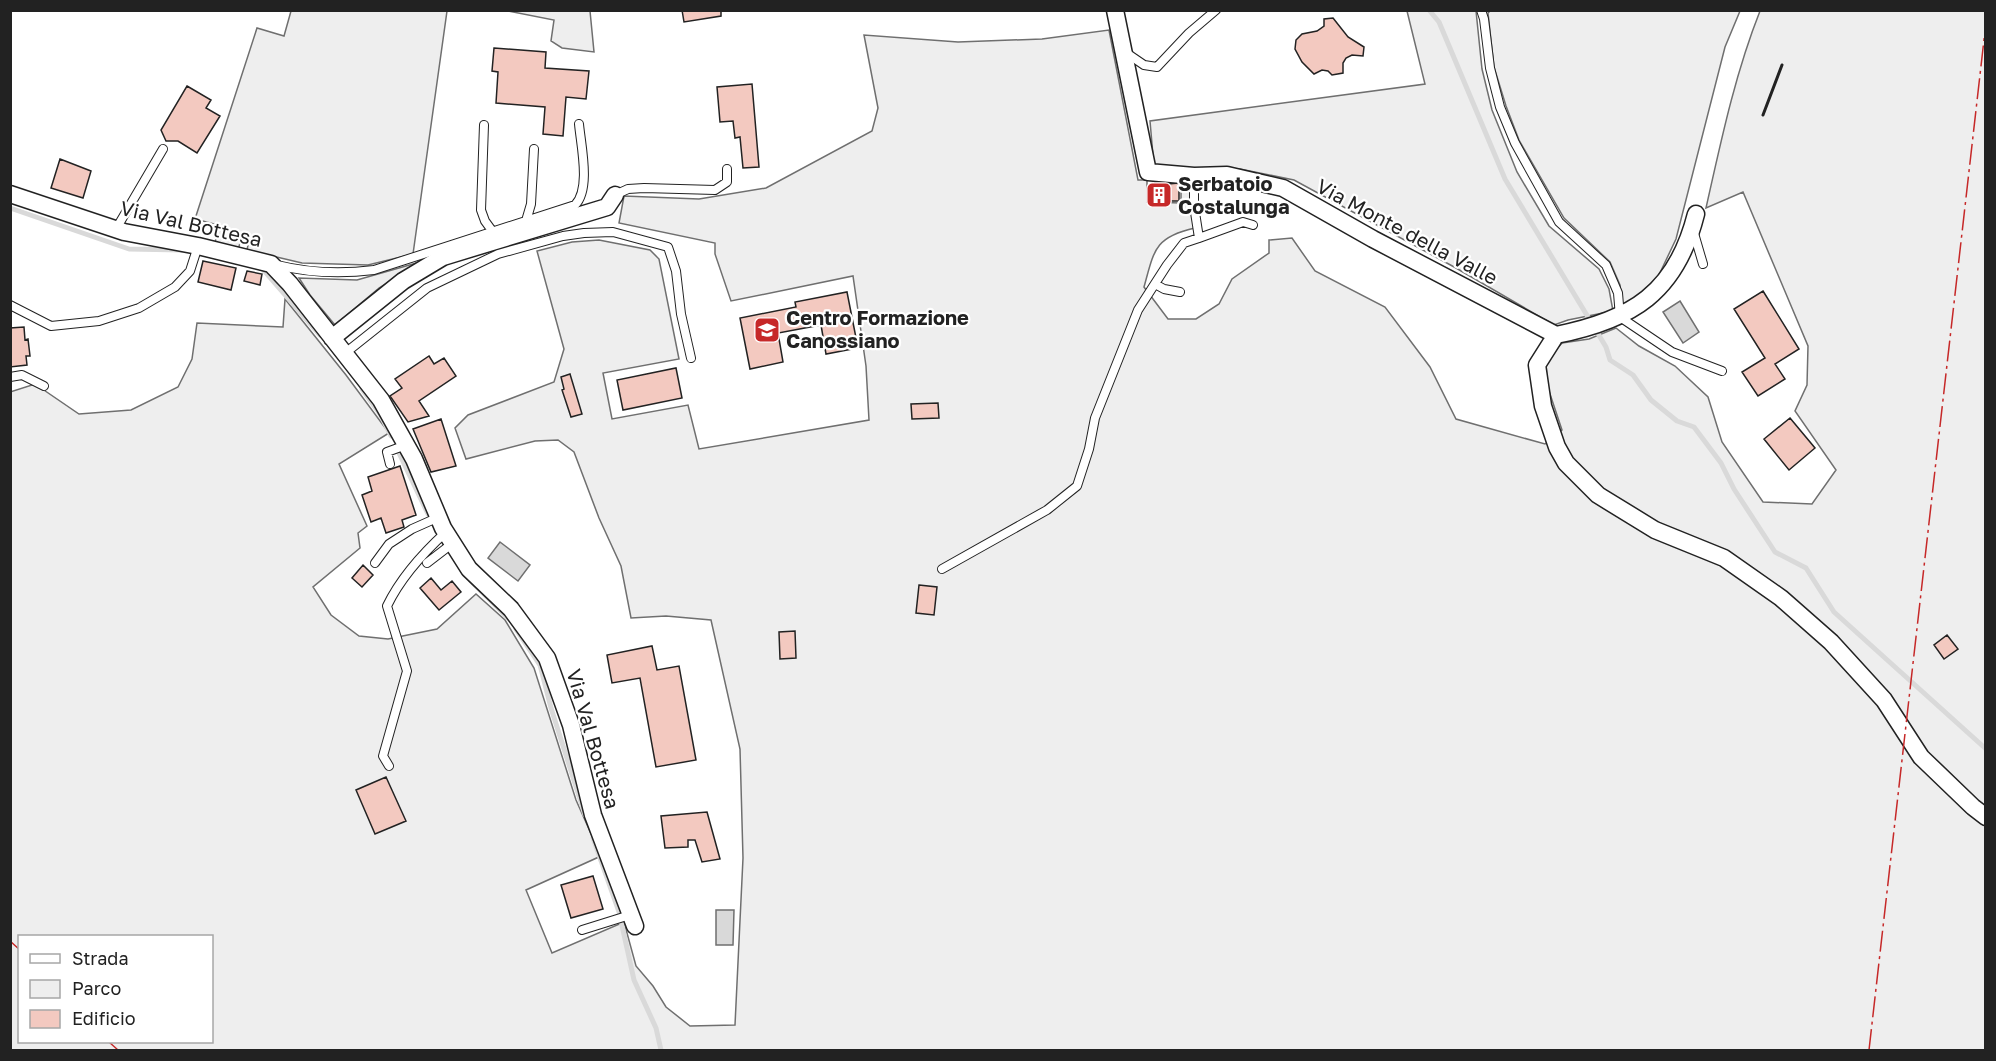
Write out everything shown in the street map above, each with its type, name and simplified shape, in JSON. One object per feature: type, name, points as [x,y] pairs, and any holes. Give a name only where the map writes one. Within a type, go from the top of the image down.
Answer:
[{"type":"street","name":"Via Monte della Valle","points":[[1115,10],[1149,176],[1156,174],[1227,175],[1283,188],[1373,239],[1556,335]]},
{"type":"street","name":"Via Val Bottesa","points":[[10,194],[116,230],[198,246],[271,264],[290,284],[381,400],[406,445],[446,530],[469,569],[511,609],[547,658],[571,725],[593,815],[632,920]]},
{"type":"street","points":[[332,338],[403,281],[443,257],[607,207],[615,195]]},
{"type":"street","points":[[1694,221],[1678,262],[1660,288],[1620,317],[1556,335],[1537,365],[1543,406],[1557,447],[1566,463],[1598,495],[1655,530],[1724,558],[1781,598],[1832,642],[1884,700],[1921,757],[1986,817]]},
{"type":"lane","points":[[1125,52],[1143,65],[1156,67],[1189,33],[1216,10]]},
{"type":"lane","points":[[1481,10],[1490,68],[1500,107],[1515,143],[1559,222],[1606,265],[1618,293],[1620,317],[1672,352],[1722,371]]},
{"type":"lane","points":[[271,264],[294,270],[348,273],[374,270],[575,205],[581,199],[584,184],[579,124]]},
{"type":"lane","points":[[484,125],[482,210],[485,221],[493,232]]},
{"type":"lane","points":[[116,230],[163,149]]},
{"type":"lane","points":[[526,221],[531,204],[534,149]]},
{"type":"lane","points":[[615,195],[628,189],[716,190],[727,182],[728,169]]},
{"type":"lane","points":[[1194,176],[1194,206],[1199,238]]},
{"type":"lane","points":[[1694,221],[1703,264]]},
{"type":"lane","points":[[942,569],[1047,510],[1077,486],[1089,449],[1095,418],[1116,363],[1138,310],[1155,284],[1184,243],[1243,222],[1253,225]]},
{"type":"lane","points":[[344,354],[427,288],[471,266],[498,254],[563,236],[613,232],[668,247],[676,271],[681,314],[691,358]]},
{"type":"lane","points":[[10,305],[51,326],[99,321],[139,308],[175,287],[190,271],[198,246]]},
{"type":"lane","points":[[1155,284],[1164,289],[1180,292]]},
{"type":"lane","points":[[10,377],[22,375],[44,386]]},
{"type":"lane","points":[[390,464],[387,452],[406,445]]},
{"type":"lane","points":[[375,563],[389,544],[412,530],[446,530]]},
{"type":"lane","points":[[428,563],[446,530]]},
{"type":"lane","points":[[389,766],[383,756],[407,671],[387,606],[394,590],[424,552],[446,530]]},
{"type":"lane","points":[[582,930],[612,921],[632,920]]},
{"type":"green space","points":[[1491,10],[1740,11],[1725,47],[1676,239],[1658,277],[1623,310],[1620,285],[1610,262],[1564,218],[1519,140],[1494,67],[1488,13]]},
{"type":"green space","points":[[291,11],[447,11],[413,254],[368,265],[302,263],[247,250],[248,245],[240,243],[238,250],[215,244],[218,225],[195,219],[257,28],[284,36]]},
{"type":"green space","points":[[508,11],[590,11],[594,52],[562,48],[551,41],[554,20]]},
{"type":"green space","points":[[1407,11],[1476,11],[1482,69],[1492,110],[1517,172],[1549,226],[1599,269],[1609,289],[1613,311],[1554,325],[1456,268],[1294,180],[1240,169],[1181,170],[1154,167],[1150,121],[1425,84]]},
{"type":"green space","points":[[1760,11],[1985,11],[1985,1050],[11,1050],[10,392],[35,384],[79,414],[131,410],[178,387],[192,359],[197,323],[283,327],[285,299],[389,433],[339,464],[367,526],[358,533],[360,548],[313,587],[331,615],[359,636],[388,639],[437,629],[476,594],[505,620],[534,668],[576,800],[601,856],[526,890],[552,953],[624,922],[636,966],[653,986],[666,1007],[690,1026],[735,1025],[743,858],[740,749],[711,620],[666,616],[631,618],[621,566],[599,518],[574,452],[558,440],[535,441],[466,459],[455,428],[468,415],[554,382],[564,349],[537,251],[572,242],[599,240],[650,250],[659,259],[679,359],[603,373],[612,419],[688,405],[699,449],[869,420],[866,366],[853,276],[731,301],[715,254],[715,243],[619,223],[624,196],[699,199],[766,188],[872,131],[878,108],[864,35],[958,42],[1042,39],[1109,30],[1138,180],[1147,180],[1147,202],[1181,203],[1181,181],[1191,181],[1195,228],[1163,241],[1150,264],[1144,287],[1168,319],[1196,319],[1219,304],[1232,279],[1269,253],[1269,240],[1292,238],[1315,271],[1385,307],[1430,367],[1456,419],[1545,444],[1562,430],[1547,385],[1546,361],[1562,343],[1589,339],[1616,328],[1639,346],[1675,366],[1708,397],[1722,442],[1763,502],[1812,504],[1836,470],[1795,411],[1807,385],[1808,346],[1743,192],[1706,208],[1743,59]]},
{"type":"green space","points":[[420,262],[379,288],[335,325],[299,278],[357,280]]},
{"type":"shaded area","points":[[1680,301],[1699,332],[1683,343],[1663,312]]},
{"type":"shaded area","points":[[500,542],[530,565],[518,581],[488,558]]},
{"type":"shaded area","points":[[716,910],[734,910],[733,945],[716,945]]},
{"type":"building","points":[[682,10],[721,10],[721,16],[684,22]]},
{"type":"building","points":[[1333,18],[1348,37],[1364,47],[1363,56],[1352,55],[1346,58],[1343,63],[1343,73],[1332,75],[1322,70],[1314,74],[1302,62],[1295,49],[1296,40],[1302,34],[1317,31],[1324,26],[1324,19]]},
{"type":"building","points":[[494,48],[546,52],[545,68],[589,71],[586,99],[566,97],[563,136],[543,134],[545,107],[496,103],[498,72],[492,71]]},
{"type":"building","points":[[752,84],[759,167],[743,168],[740,137],[735,138],[733,121],[720,122],[717,87]]},
{"type":"building","points":[[187,86],[211,100],[206,108],[220,116],[197,153],[178,141],[166,141],[161,130]]},
{"type":"building","points":[[60,159],[91,171],[83,198],[51,188]]},
{"type":"building","name":"Serbatoio Costalunga","points":[[1155,183],[1168,184],[1168,201],[1149,201],[1149,189],[1155,189]]},
{"type":"building","points":[[1179,183],[1179,201],[1168,201],[1168,184]]},
{"type":"building","points":[[203,261],[236,268],[231,290],[198,282]]},
{"type":"building","points":[[247,271],[262,274],[260,285],[244,281]]},
{"type":"building","points":[[1763,291],[1799,349],[1775,364],[1785,379],[1758,396],[1742,372],[1765,358],[1734,309]]},
{"type":"building","points":[[847,292],[858,348],[826,354],[821,325],[778,333],[783,362],[750,369],[740,318],[796,307],[795,302]]},
{"type":"building","points":[[24,327],[30,356],[26,356],[27,365],[10,367],[10,328]]},
{"type":"building","points":[[429,356],[434,364],[444,358],[456,376],[419,401],[429,416],[408,422],[390,396],[402,388],[395,379]]},
{"type":"building","points":[[676,368],[682,398],[623,410],[617,380]]},
{"type":"building","points":[[570,374],[582,414],[571,417],[562,390],[564,389],[561,377]]},
{"type":"building","points":[[938,403],[939,418],[912,419],[911,404]]},
{"type":"building","points":[[1790,418],[1815,448],[1789,470],[1764,439]]},
{"type":"building","points":[[441,419],[456,466],[431,472],[413,429]]},
{"type":"building","points":[[400,466],[416,515],[402,520],[404,527],[386,533],[381,518],[371,522],[362,495],[372,491],[368,477]]},
{"type":"building","points":[[363,565],[373,575],[362,587],[352,578]]},
{"type":"building","points":[[431,578],[441,590],[452,581],[461,592],[439,610],[420,588]]},
{"type":"building","points":[[919,585],[937,587],[934,615],[916,613]]},
{"type":"building","points":[[795,631],[796,658],[780,659],[779,632]]},
{"type":"building","points":[[1947,635],[1958,649],[1944,659],[1934,645]]},
{"type":"building","points":[[652,646],[657,670],[679,666],[696,760],[656,767],[640,678],[612,683],[607,655]]},
{"type":"building","points":[[386,777],[406,821],[375,834],[356,790]]},
{"type":"building","points":[[707,812],[720,859],[702,862],[695,840],[688,840],[688,847],[665,848],[661,816]]},
{"type":"building","points":[[593,876],[603,909],[571,918],[561,885]]},
{"type":"waterway","points":[[1429,10],[1439,22],[1505,179],[1606,347],[1610,360],[1633,375],[1651,400],[1677,421],[1694,427],[1721,463],[1734,489],[1775,552],[1806,568],[1834,612],[1986,749]]},
{"type":"waterway","points":[[10,208],[129,249],[182,250]]},
{"type":"waterway","points":[[261,267],[320,335]]},
{"type":"waterway","points":[[362,389],[380,414],[391,436]]},
{"type":"waterway","points":[[399,453],[428,514]]},
{"type":"waterway","points":[[471,581],[509,619]]},
{"type":"waterway","points":[[516,629],[540,665],[551,708],[585,815]]},
{"type":"waterway","points":[[593,838],[619,912],[634,980],[656,1028],[661,1050]]},
{"type":"wall","points":[[1763,115],[1782,65]]},
{"type":"power","points":[[1869,1050],[1986,22]]},
{"type":"power","points":[[10,941],[18,948]]},
{"type":"power","points":[[110,1043],[118,1050]]},
{"type":"place","name":"Serbatoio Costalunga","points":[[1159,195]]},
{"type":"place","name":"Centro Formazione Canossiano","points":[[767,330]]}]
